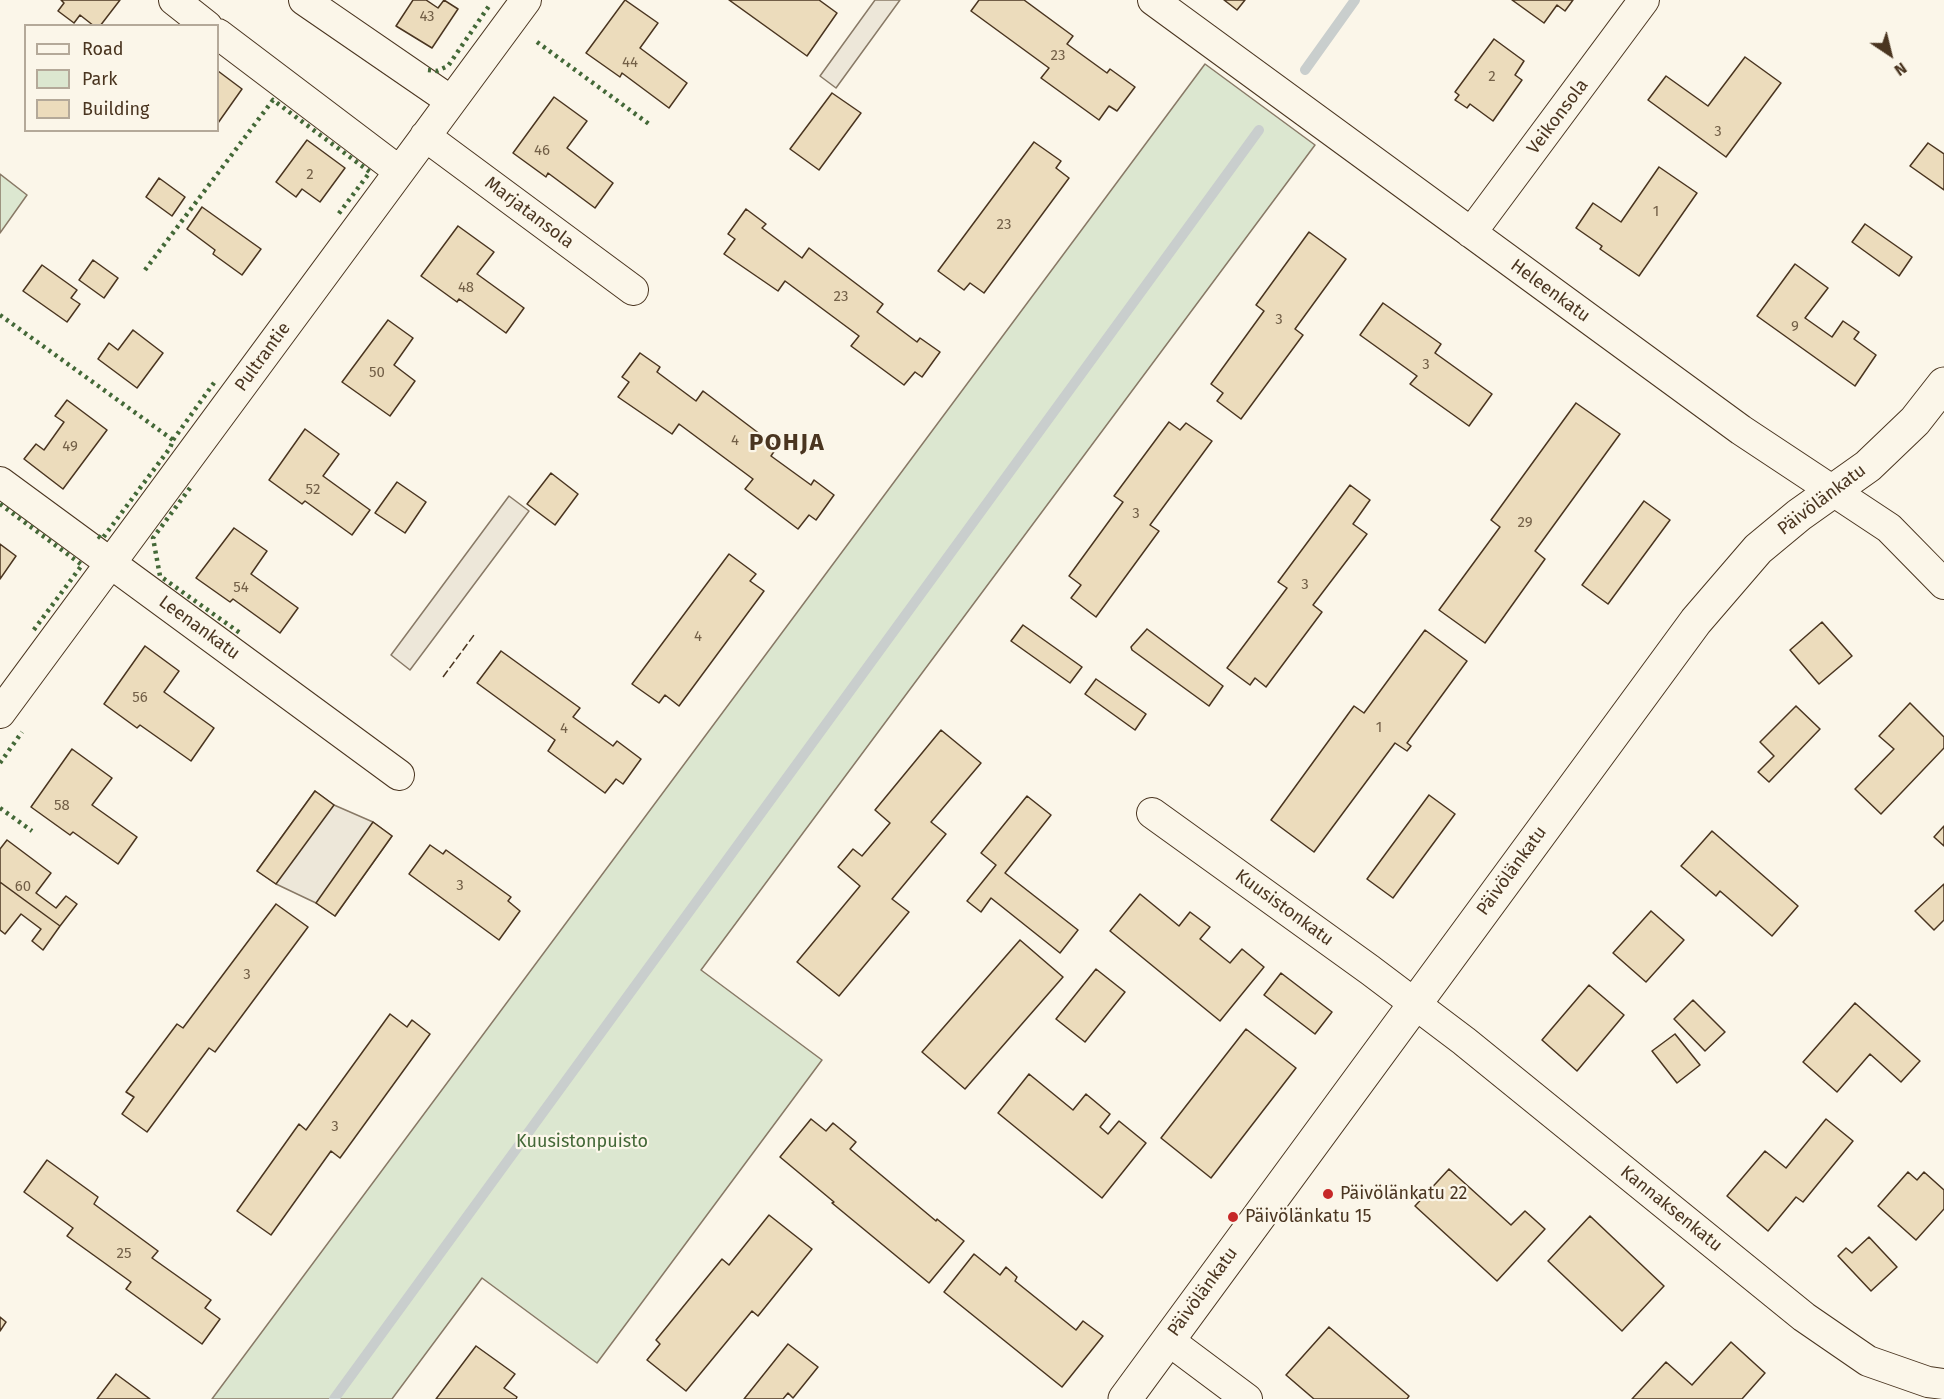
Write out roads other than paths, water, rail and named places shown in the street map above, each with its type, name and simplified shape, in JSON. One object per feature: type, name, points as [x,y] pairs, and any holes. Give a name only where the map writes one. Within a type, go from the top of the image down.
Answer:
[{"type":"street","points":[[174,0],[204,24]]},
{"type":"street","points":[[304,0],[451,101]]},
{"type":"street","name":"Pultrantie","points":[[0,713],[526,0]]},
{"type":"street","name":"Heleenkatu","points":[[1153,0],[1732,424],[1888,528],[1944,584]]},
{"type":"street","name":"Veikonsola","points":[[1471,233],[1644,0]]},
{"type":"street","points":[[219,34],[399,171]]},
{"type":"street","name":"Marjatansola","points":[[425,136],[633,290]]},
{"type":"street","name":"Päivölänkatu","points":[[1125,1399],[1696,621],[1758,549],[1868,466],[1916,421],[1944,384]]},
{"type":"street","name":"Leenankatu","points":[[0,482],[399,775]]},
{"type":"street","name":"Kuusistonkatu","points":[[1152,813],[1414,1004]]},
{"type":"street","name":"Kannaksenkatu","points":[[1414,1004],[1464,1041],[1804,1317],[1868,1361],[1928,1382],[1944,1384]]},
{"type":"street","points":[[1168,1340],[1247,1399]]},
{"type":"waterway","points":[[1305,70],[1355,0]]},
{"type":"waterway","points":[[334,1399],[1259,130]]},
{"type":"place","name":"Päivölänkatu 22","points":[[1328,1194]]},
{"type":"place","name":"Päivölänkatu 15","points":[[1233,1217]]},
{"type":"district","name":"POHJA","points":[[787,443]]},
{"type":"park label","name":"Kuusistonpuisto","points":[[582,1142]]}]
